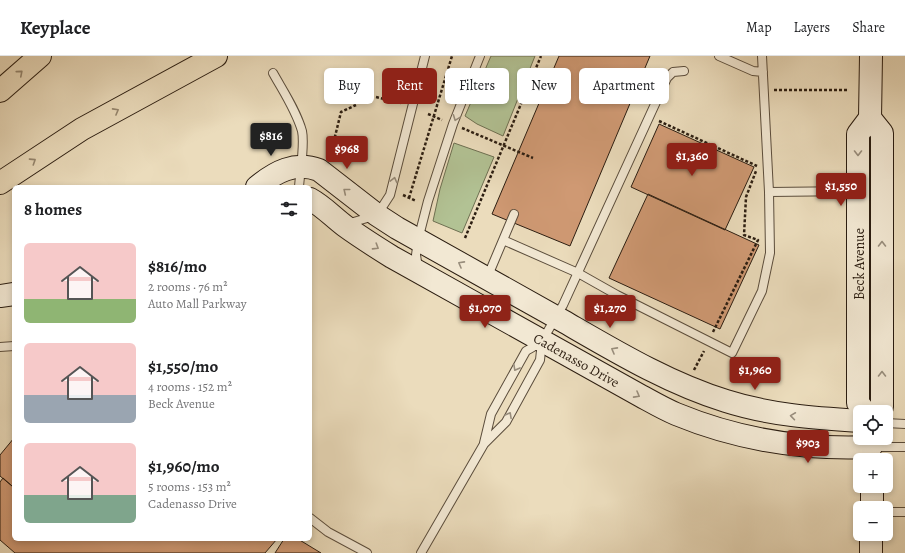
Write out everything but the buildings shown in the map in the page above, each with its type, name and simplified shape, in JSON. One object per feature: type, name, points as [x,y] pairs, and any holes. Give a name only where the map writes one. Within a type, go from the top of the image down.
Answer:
[{"type":"highway","points":[[0,91],[40,56]]},
{"type":"highway","points":[[0,183],[82,129],[216,56]]},
{"type":"street","points":[[870,118],[871,56]]},
{"type":"street","name":"Beck Avenue","points":[[860,405],[858,403],[858,134],[870,118],[882,132],[882,405]]},
{"type":"street","points":[[260,185],[271,176],[290,168],[300,177]]},
{"type":"street","name":"Cadenasso Drive","points":[[300,177],[319,170],[377,215],[418,240],[648,369],[687,387],[726,401],[770,412],[812,418],[853,421]]},
{"type":"street","name":"Cadenasso Drive","points":[[312,200],[320,204],[344,225],[367,241],[419,272],[648,400],[676,414],[721,430],[790,445],[838,448],[871,448]]},
{"type":"street","points":[[0,296],[12,294]]},
{"type":"street","points":[[871,541],[871,553]]},
{"type":"lane","points":[[344,225],[377,215],[390,195],[425,56]]},
{"type":"lane","points":[[419,272],[416,255],[418,240],[428,201],[453,124],[480,56]]},
{"type":"lane","points":[[719,56],[754,71],[762,72]]},
{"type":"lane","points":[[503,240],[578,273],[617,295],[732,353],[762,291],[770,253],[769,192],[762,56]]},
{"type":"lane","points":[[421,553],[484,444],[506,422],[540,360],[542,341],[578,273],[667,78],[673,72],[684,71]]},
{"type":"lane","points":[[273,73],[295,113],[302,132],[300,177]]},
{"type":"lane","points":[[769,192],[858,191]]},
{"type":"lane","points":[[486,278],[514,214]]},
{"type":"lane","points":[[484,444],[491,414],[526,351],[542,341]]},
{"type":"lane","points":[[0,347],[12,346]]},
{"type":"lane","points":[[893,424],[905,424]]},
{"type":"lane","points":[[871,448],[905,447]]},
{"type":"lane","points":[[893,512],[905,512]]},
{"type":"lane","points":[[312,520],[328,532],[368,553]]},
{"type":"path","points":[[409,198],[452,56]]},
{"type":"path","points":[[465,238],[541,56]]},
{"type":"path","points":[[764,90],[848,90]]},
{"type":"path","points":[[376,97],[382,98]]},
{"type":"path","points":[[330,159],[341,112],[356,105]]},
{"type":"path","points":[[428,114],[445,121]]},
{"type":"path","points":[[659,121],[758,166],[746,197],[744,235],[758,240],[692,376]]},
{"type":"path","points":[[461,128],[533,158]]},
{"type":"path","points":[[402,195],[416,201]]},
{"type":"green space","points":[[491,56],[535,56],[530,68],[517,68],[517,101],[503,136],[477,124],[465,116],[470,104],[509,104],[509,68],[486,68]]},
{"type":"green space","points":[[454,143],[494,157],[462,233],[433,221],[440,189]]}]
